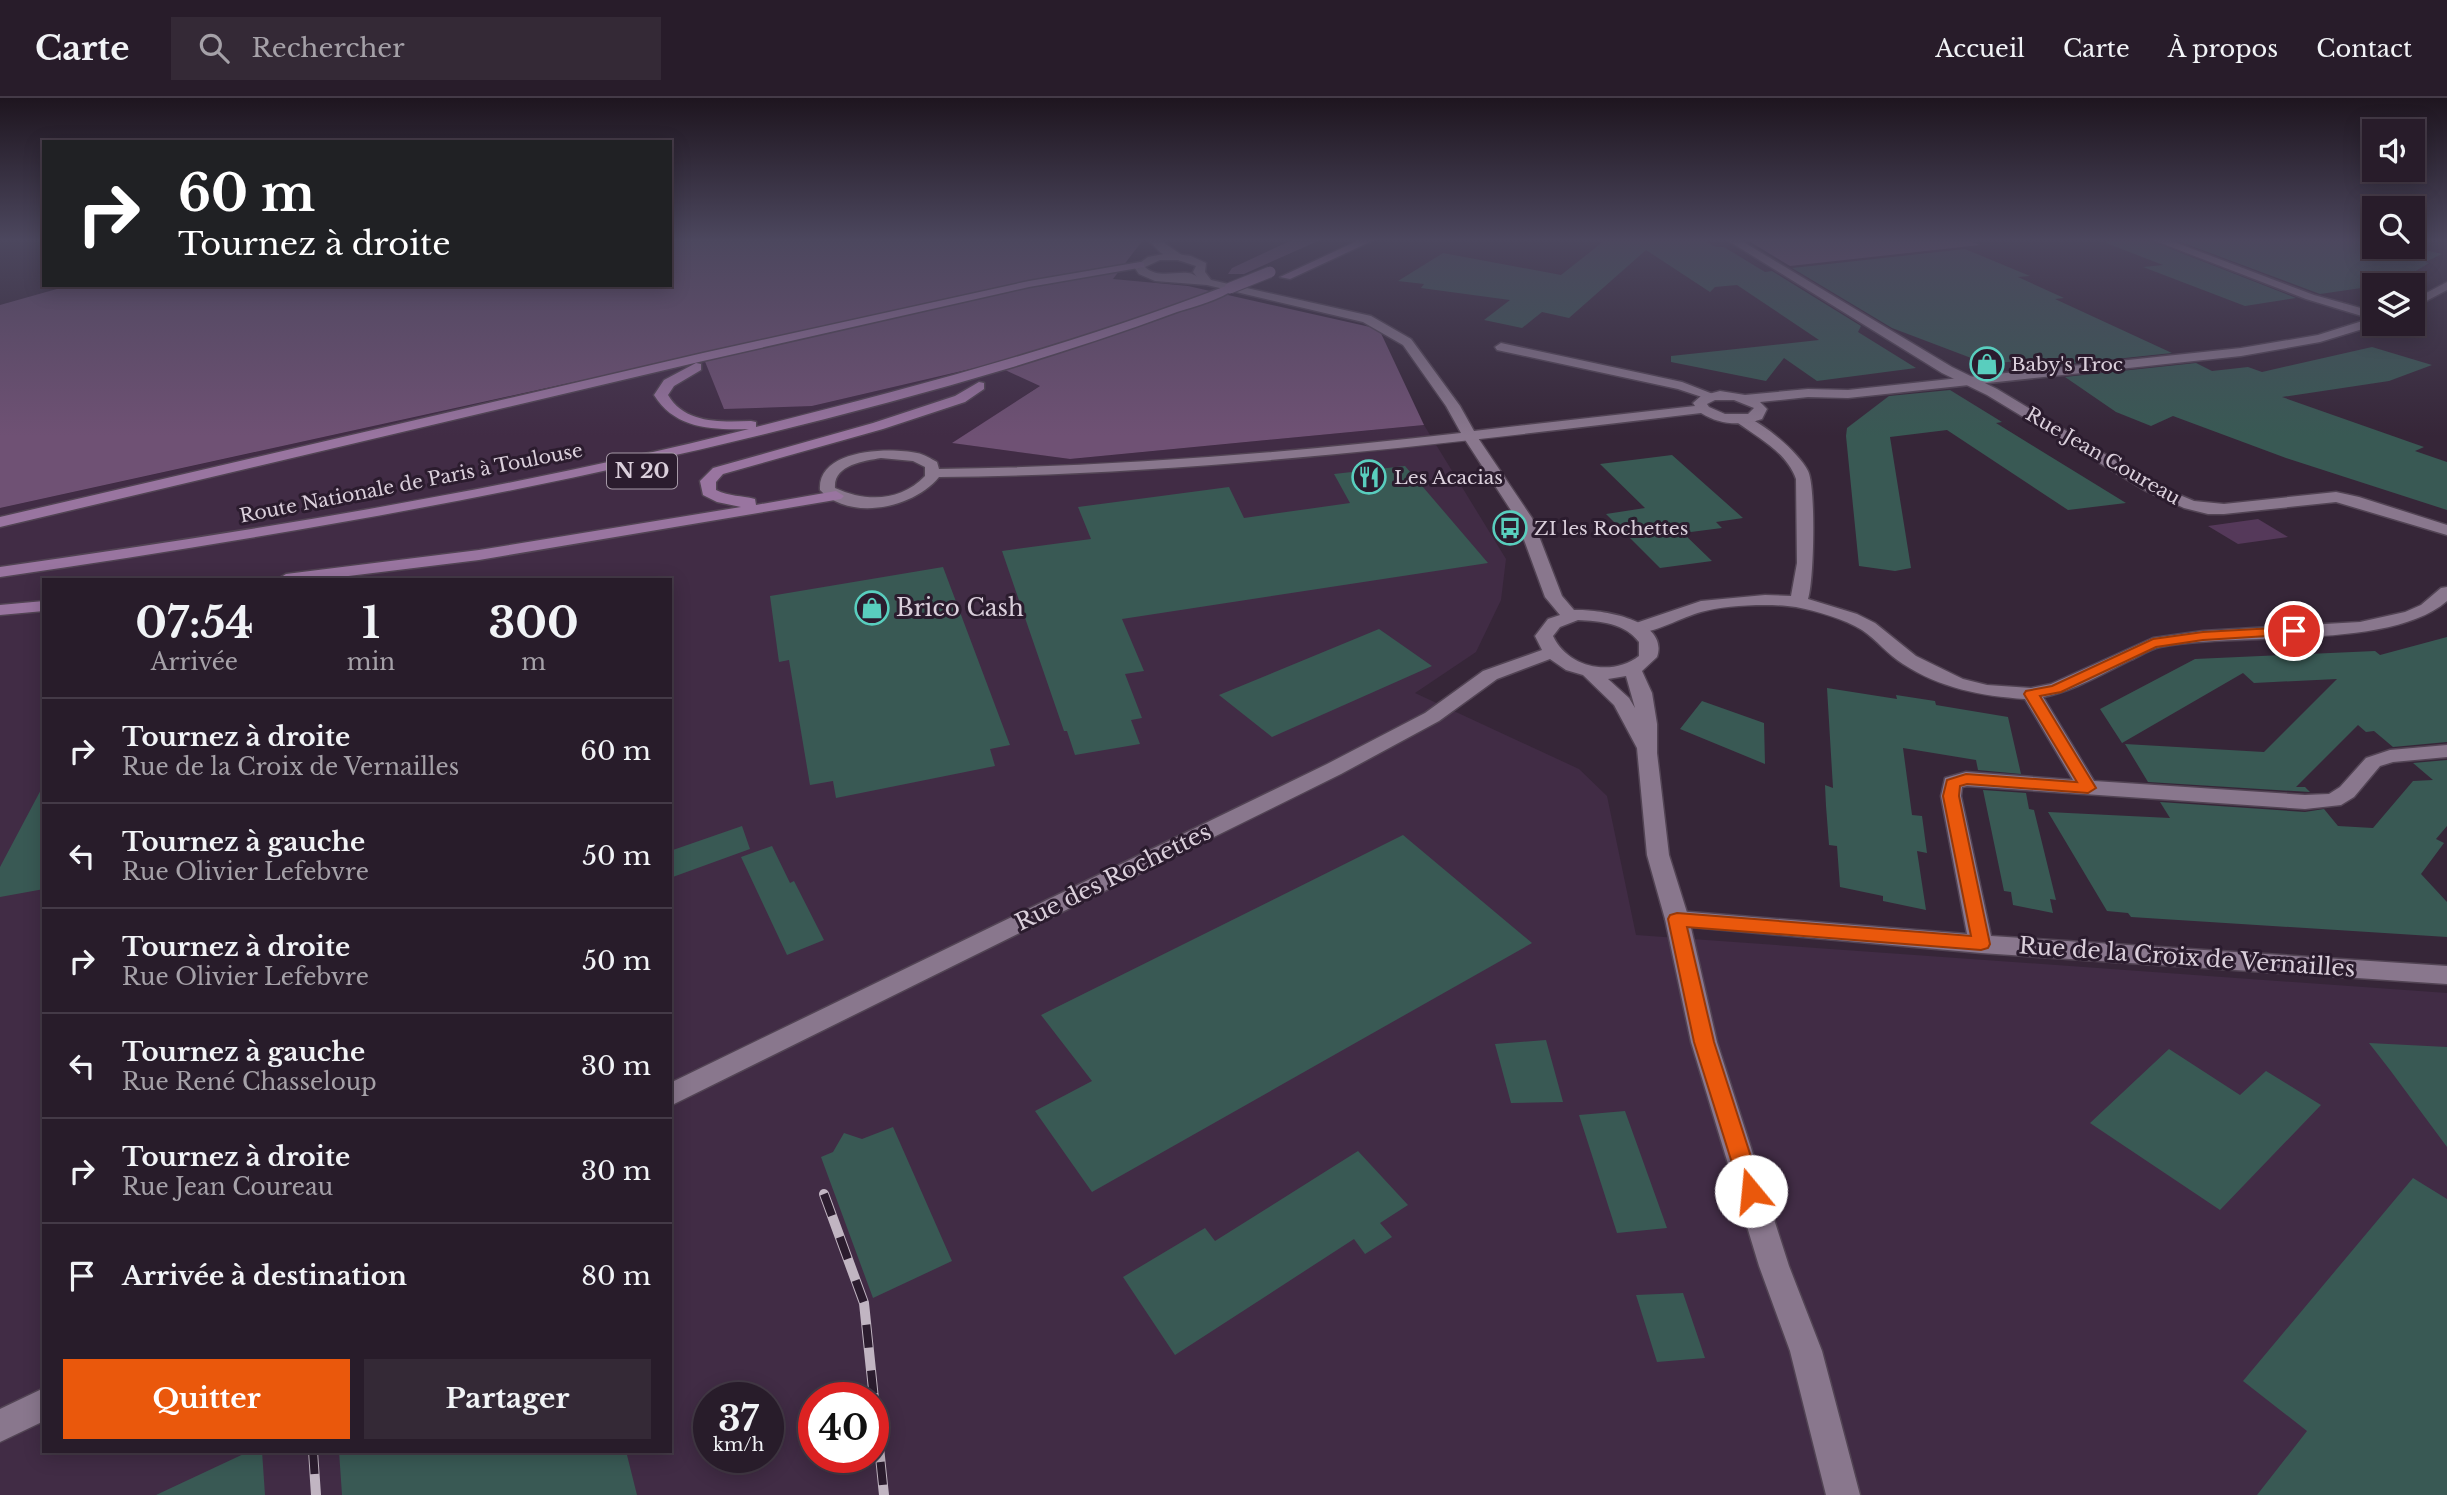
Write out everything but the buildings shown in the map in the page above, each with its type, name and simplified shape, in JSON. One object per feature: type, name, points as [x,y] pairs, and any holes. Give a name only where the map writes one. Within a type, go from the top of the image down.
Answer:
[{"type":"main road","points":[[0,522],[941,305]]},
{"type":"main road","name":"Route Nationale de Paris à Toulouse","points":[[0,572],[162,550],[505,488],[789,424],[930,387],[1185,305]]},
{"type":"main road","name":"Route Nationale de Paris à Toulouse","points":[[56,578],[330,535],[538,494],[818,429],[979,386],[1141,333],[1216,305]]},
{"type":"main road","points":[[741,350],[689,370],[669,383],[662,395],[666,405],[679,415],[697,422],[789,424]]},
{"type":"main road","points":[[831,489],[738,503],[708,492],[708,481],[718,471],[878,426],[960,399],[979,386]]},
{"type":"main road","points":[[294,578],[480,555],[831,489]]},
{"type":"main road","points":[[0,586],[42,580]]},
{"type":"main road","points":[[0,610],[42,606]]},
{"type":"street","points":[[1313,305],[1367,319],[1407,342],[1453,407],[1524,518],[1554,597],[1570,616]]},
{"type":"street","name":"Rue Jean Coureau","points":[[1840,305],[2151,488],[2189,505],[2224,509],[2336,497],[2354,500],[2447,530]]},
{"type":"street","points":[[2334,305],[2362,315]]},
{"type":"street","points":[[1745,400],[1808,393],[1848,394],[2241,352],[2320,338],[2362,323]]},
{"type":"street","points":[[1500,347],[1682,386],[1711,397],[1730,396],[1745,400],[1760,409],[1821,402],[1848,394]]},
{"type":"street","points":[[1703,410],[1700,403],[1711,397]]},
{"type":"street","points":[[935,473],[1010,474],[1101,469],[1703,410],[1721,418],[1743,419],[1757,416],[1760,409]]},
{"type":"street","points":[[1743,419],[1797,465],[1804,478],[1804,582],[1798,603]]},
{"type":"street","points":[[881,454],[912,456],[932,466],[935,473],[926,488],[899,499],[864,502],[831,489],[829,474],[849,461],[881,454]]},
{"type":"street","points":[[1636,629],[1701,606],[1765,600],[1798,603],[1851,618],[1877,633],[1909,660],[1955,683],[1987,691],[2031,694],[2056,689],[2153,643],[2203,636],[2360,627],[2427,610],[2447,592]]},
{"type":"street","points":[[1570,616],[1605,617],[1636,629],[1648,641],[1650,649],[1642,664],[1632,669],[1604,672],[1573,666],[1551,653],[1544,636],[1553,623],[1570,616]]},
{"type":"street","name":"Rue des Rochettes","points":[[672,1093],[1334,769],[1432,717],[1490,675],[1551,653]]},
{"type":"street","points":[[1632,669],[1644,698],[1658,855],[1677,919],[1704,1042],[1774,1266],[1806,1351],[1843,1495]]},
{"type":"street","points":[[1588,670],[1622,702],[1647,753]]},
{"type":"street","points":[[2031,694],[2088,788]]},
{"type":"street","points":[[1981,944],[1951,796],[1952,783],[1966,779],[2305,802],[2334,800],[2347,792],[2373,762],[2390,756],[2447,751]]},
{"type":"street","name":"Rue de la Croix de Vernailles","points":[[1677,919],[1981,944],[2447,975]]},
{"type":"street","points":[[0,1426],[42,1405]]},
{"type":"shaded area","points":[[0,305],[1273,305],[1379,329],[1424,425],[1070,459],[952,443],[1040,386],[992,364],[812,406],[724,409],[702,354],[0,508]]},
{"type":"shaded area","points":[[703,354],[812,406],[992,364],[1041,385],[953,443],[1070,459],[1424,425],[1506,559],[1501,600],[1476,652],[1415,693],[1579,769],[1607,796],[1636,935],[2447,993],[2447,1495],[0,1495],[0,508]]},
{"type":"shaded area","points":[[2258,519],[2288,537],[2238,544],[2208,526]]},
{"type":"railway","points":[[824,1194],[864,1303],[884,1495]]},
{"type":"railway","points":[[313,1453],[316,1495]]},
{"type":"place","name":"Baby's Troc","points":[[1987,364]]},
{"type":"place","name":"Les Acacias","points":[[1369,477]]},
{"type":"place","name":"ZI les Rochettes","points":[[1510,528]]},
{"type":"place","name":"Brico Cash","points":[[872,608]]},
{"type":"route","points":[[1751,1191],[1704,1042],[1677,919],[1700,923],[1981,944],[1951,796],[1952,783],[1966,779],[2088,788],[2031,694],[2056,689],[2153,643],[2203,636],[2294,631]]}]
